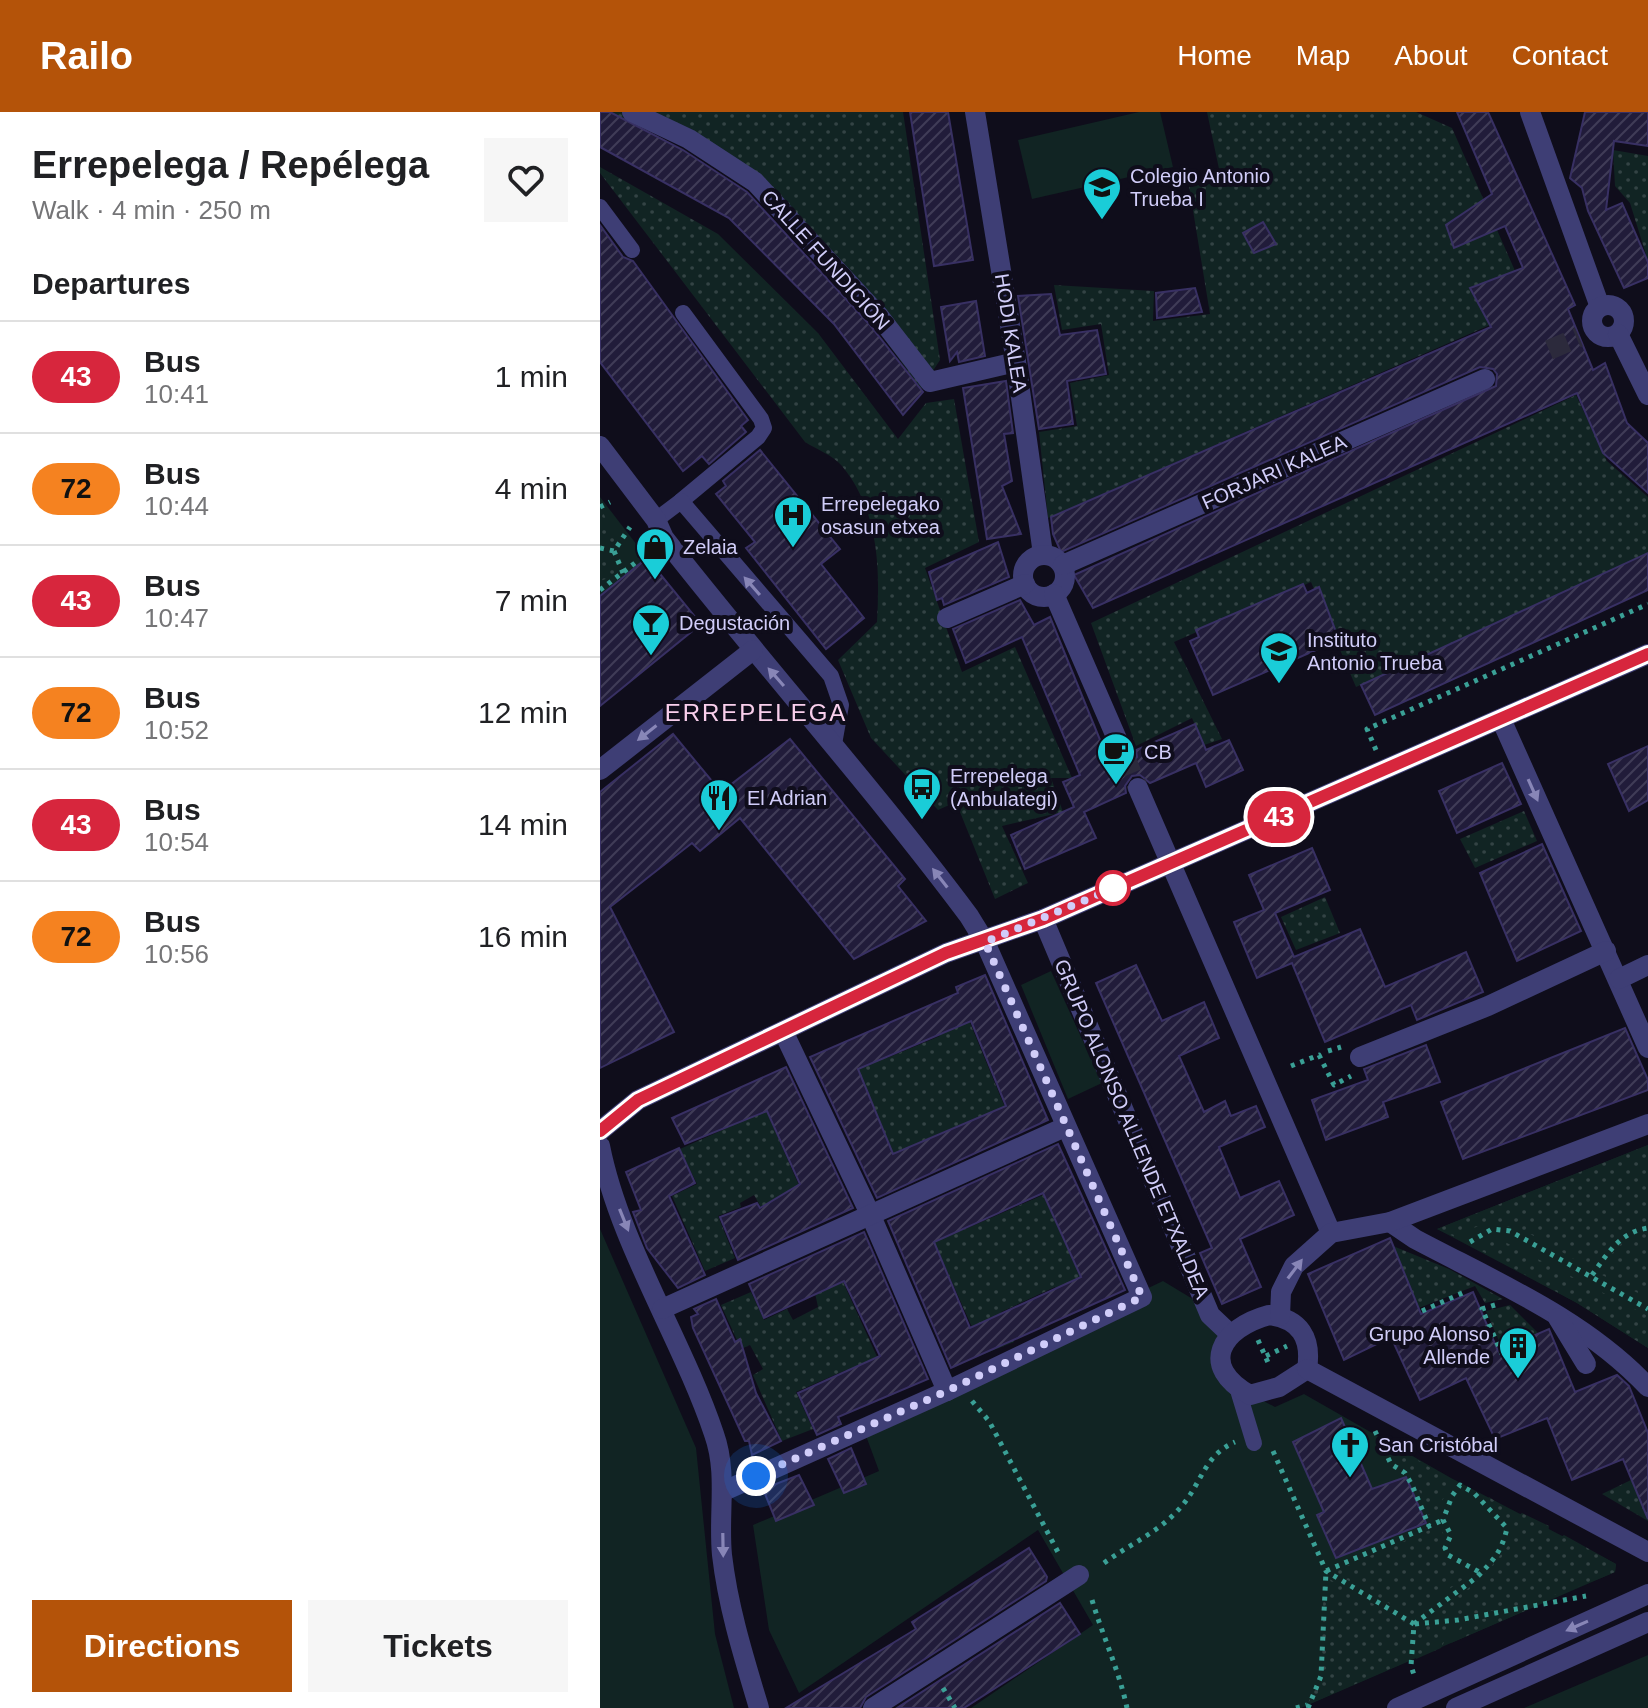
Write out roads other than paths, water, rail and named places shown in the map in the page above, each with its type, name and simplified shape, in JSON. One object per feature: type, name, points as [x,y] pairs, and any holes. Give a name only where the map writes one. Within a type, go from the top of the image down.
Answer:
[{"type":"street","name":"CALLE FUNDICIÓN","points":[[632,112],[689,139],[755,182],[879,316],[930,382],[1016,362]]},
{"type":"street","name":"HODI KALEA","points":[[975,112],[1016,362],[1043,554]]},
{"type":"street","points":[[1530,112],[1600,307]]},
{"type":"street","points":[[1616,306],[1623,314],[1624,325],[1618,334],[1603,337],[1587,334],[1593,315],[1600,307],[1616,306]]},
{"type":"street","points":[[1618,334],[1648,395]]},
{"type":"street","name":"FORJARI KALEA","points":[[1063,565],[1485,379]]},
{"type":"street","points":[[600,446],[656,520],[664,538],[944,882],[985,942],[1142,1297],[953,1388],[724,1491]]},
{"type":"street","points":[[1043,554],[1054,557],[1063,565],[1064,582],[1054,594],[1039,596],[1025,584],[1026,564],[1043,554]]},
{"type":"street","points":[[947,618],[1025,584]]},
{"type":"street","points":[[1054,594],[1124,755]]},
{"type":"street","points":[[600,770],[753,650]]},
{"type":"street","points":[[600,1131],[638,1100],[946,953],[985,942],[1043,919],[1648,654]]},
{"type":"street","points":[[1501,719],[1648,1048]]},
{"type":"street","points":[[1138,788],[1331,1233]]},
{"type":"street","name":"GRUPO ALONSO ALLENDE ETXALDEA","points":[[1043,919],[1210,1315],[1229,1333]]},
{"type":"street","points":[[1360,1057],[1488,1006],[1606,951]]},
{"type":"street","points":[[1619,979],[1648,965]]},
{"type":"street","points":[[783,1031],[953,1388]]},
{"type":"street","points":[[1280,1316],[1281,1292],[1294,1266],[1331,1233],[1390,1222],[1648,1124]]},
{"type":"street","points":[[662,1309],[1065,1127]]},
{"type":"street","points":[[600,1146],[610,1183],[715,1436],[724,1491],[722,1553],[737,1633],[759,1708]]},
{"type":"street","points":[[1390,1222],[1446,1256],[1556,1314],[1622,1360],[1648,1387]]},
{"type":"street","points":[[1556,1314],[1586,1364]]},
{"type":"street","points":[[1280,1316],[1289,1318],[1305,1339],[1309,1354],[1307,1369],[1297,1379],[1250,1395],[1237,1387],[1227,1375],[1221,1356],[1229,1333],[1260,1318],[1280,1316]]},
{"type":"street","points":[[1307,1369],[1648,1552]]},
{"type":"street","points":[[873,1708],[1079,1575]]},
{"type":"street","points":[[1397,1708],[1648,1594]]},
{"type":"street","points":[[1456,1708],[1648,1622]]},
{"type":"lane","points":[[600,207],[632,250]]},
{"type":"lane","points":[[656,520],[758,437],[764,428],[761,419],[683,313]]},
{"type":"lane","points":[[681,501],[831,676],[841,705],[834,744]]},
{"type":"lane","points":[[1237,1387],[1255,1442]]},
{"type":"tunnel","points":[[1549,350],[1579,337]]},
{"type":"tunnel","points":[[1124,755],[1138,788]]},
{"type":"place","name":"Colegio Antonio Trueba I","points":[[1102,221]]},
{"type":"place","name":"Errepelegako osasun etxea","points":[[793,549]]},
{"type":"place","name":"Zelaia","points":[[655,581]]},
{"type":"place","name":"Degustación","points":[[651,657]]},
{"type":"place","name":"Instituto Antonio Trueba","points":[[1279,685]]},
{"type":"place","name":"CB","points":[[1116,786]]},
{"type":"place","name":"Errepelega (Anbulategi)","points":[[922,821]]},
{"type":"place","name":"El Adrian","points":[[719,832]]},
{"type":"place","name":"Grupo Alonso Allende","points":[[1518,1380]]},
{"type":"place","name":"San Cristóbal","points":[[1350,1479]]},
{"type":"district","name":"ERREPELEGA","points":[[756,712]]}]
